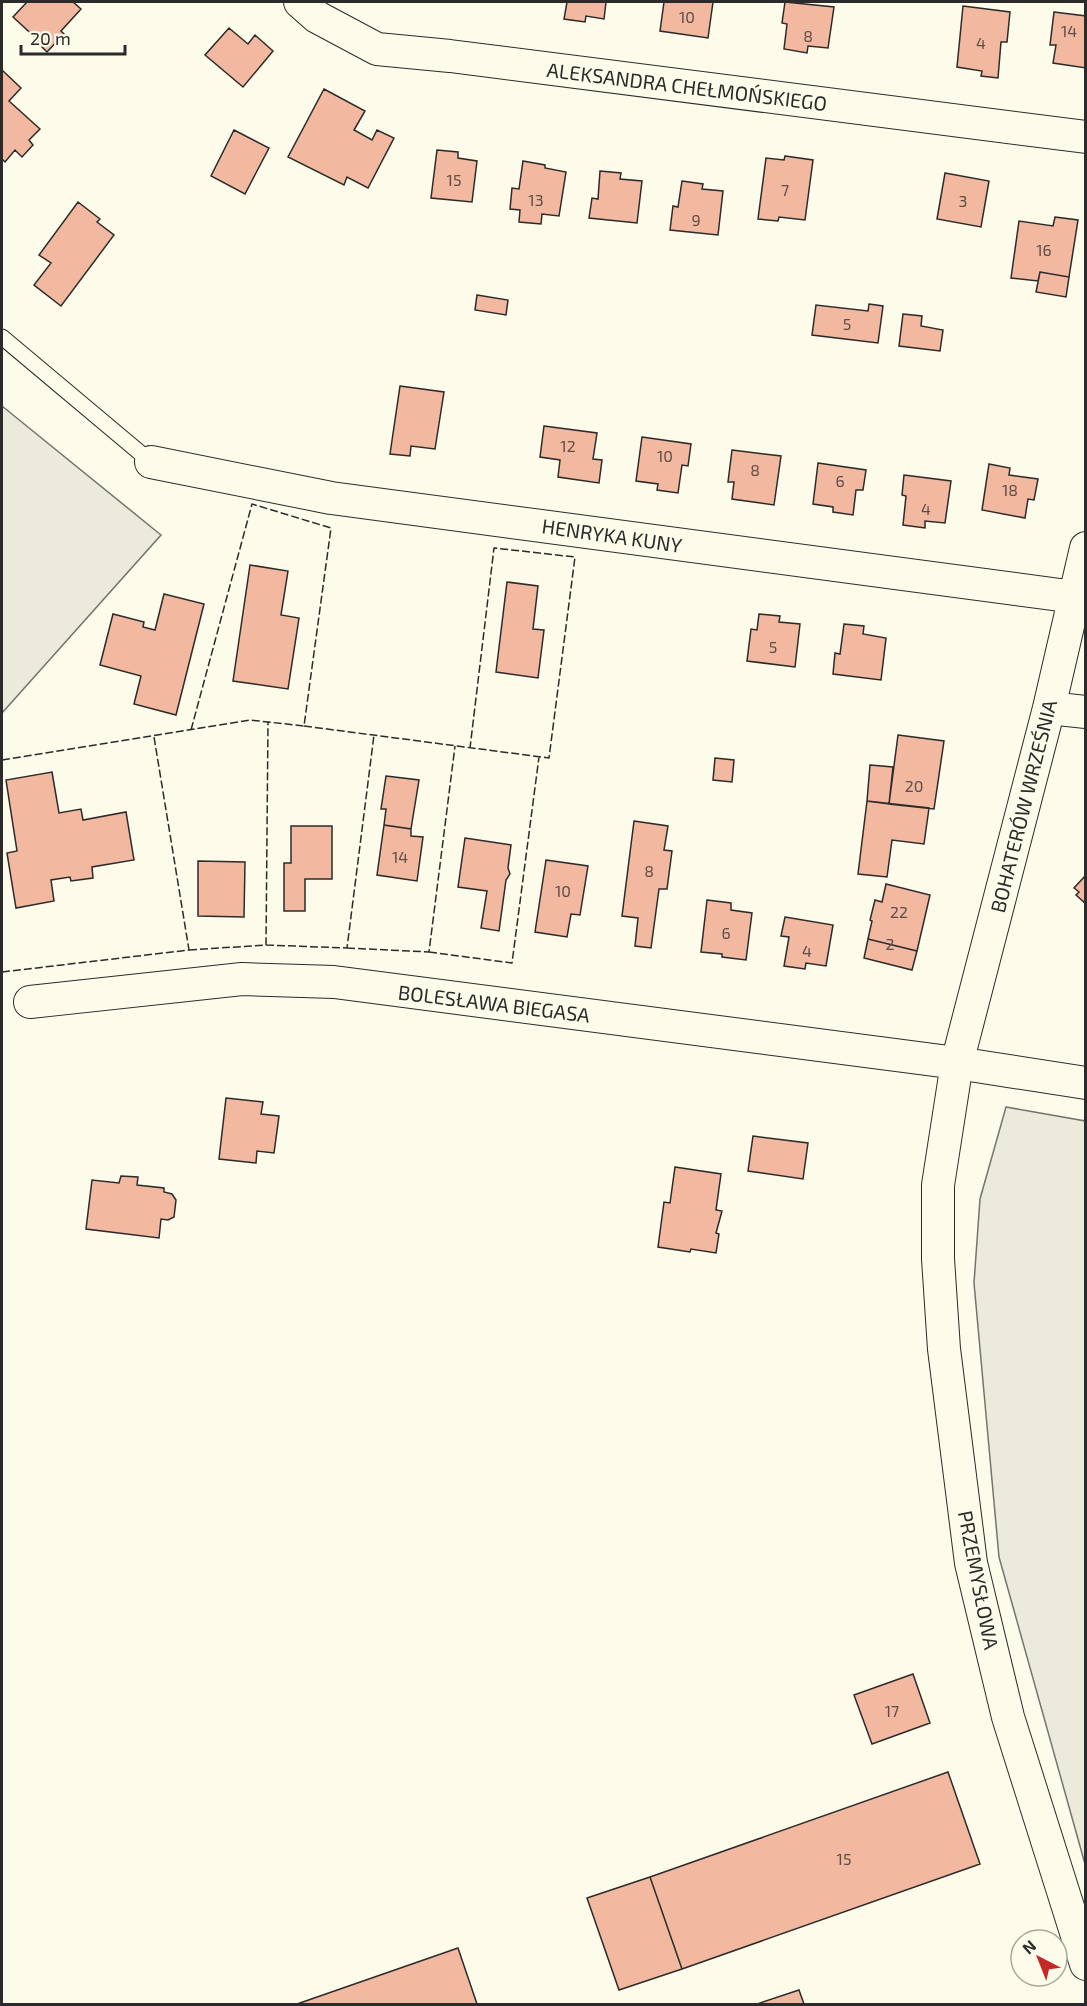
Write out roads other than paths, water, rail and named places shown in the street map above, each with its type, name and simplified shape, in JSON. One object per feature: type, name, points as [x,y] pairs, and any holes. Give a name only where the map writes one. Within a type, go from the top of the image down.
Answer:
[{"type":"street","name":"ALEKSANDRA CHEŁMOŃSKIEGO","points":[[300,2],[317,17],[377,49],[450,56],[1086,137]]},
{"type":"street","name":"HENRYKA KUNY","points":[[151,462],[331,498],[1075,597]]},
{"type":"street","name":"BOHATERÓW WRZEŚNIA","points":[[938,1185],[957,1063],[1049,708],[1086,548]]},
{"type":"street","points":[[1049,708],[1086,712]]},
{"type":"street","name":"BOLESŁAWA BIEGASA","points":[[30,1002],[242,979],[334,982],[957,1063],[1086,1083]]},
{"type":"street","name":"PRZEMYSŁOWA","points":[[938,1185],[938,1259],[944,1349],[971,1563],[1008,1717],[1086,1964]]},
{"type":"lane","points":[[2,338],[151,462]]}]
